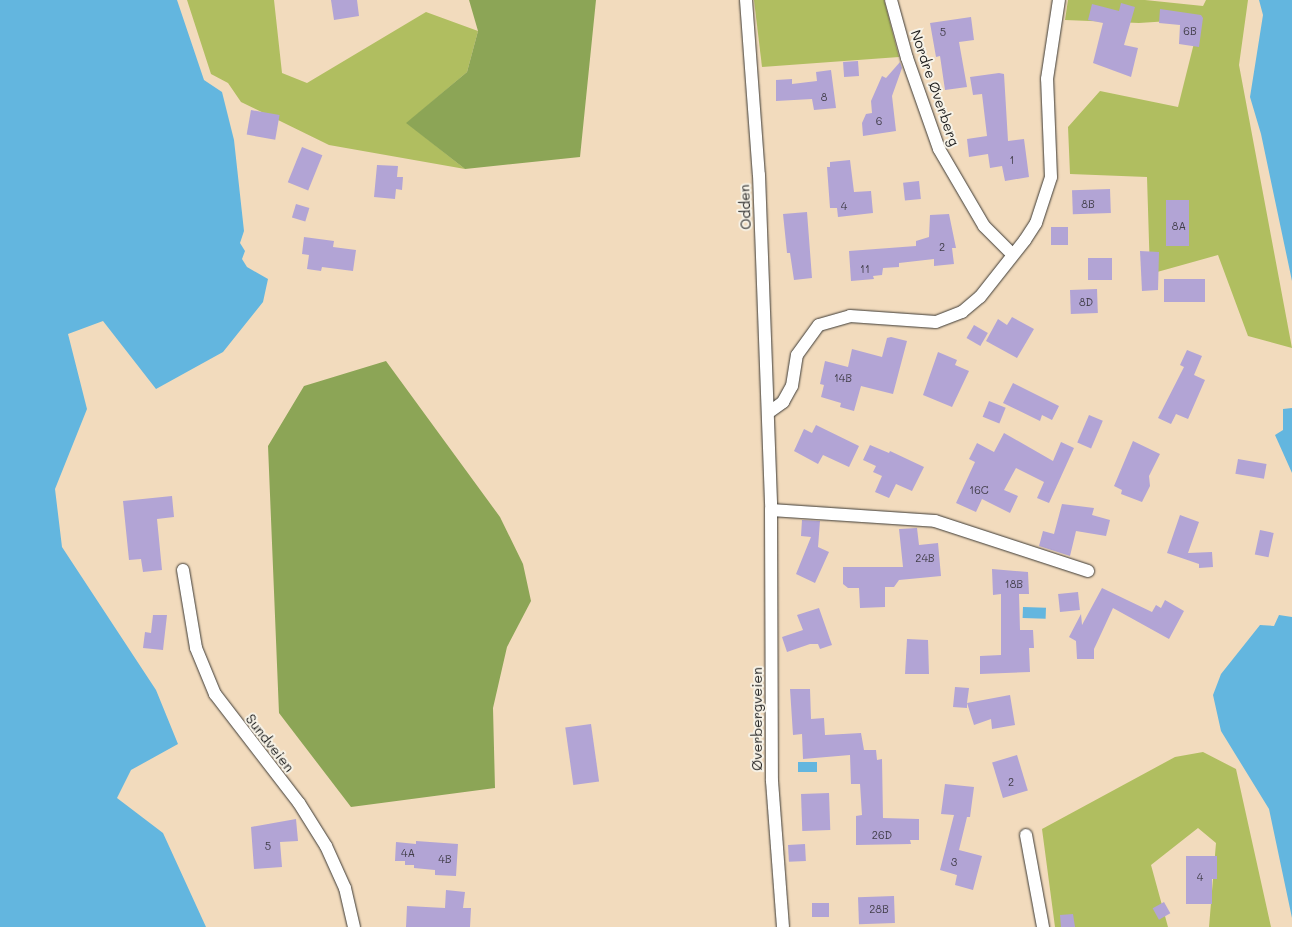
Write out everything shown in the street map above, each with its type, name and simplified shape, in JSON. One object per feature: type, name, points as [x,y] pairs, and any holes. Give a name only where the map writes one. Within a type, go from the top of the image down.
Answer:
[{"type":"street","name":"Odden","points":[[746,0],[759,175],[768,413]]},
{"type":"street","name":"Nordre Øverberg","points":[[891,0],[907,58],[940,149],[984,226],[1012,254]]},
{"type":"street","points":[[768,413],[783,402],[792,386],[797,355],[819,325],[850,316],[936,322],[962,312],[980,297],[1036,223],[1051,178],[1046,79],[1059,0]]},
{"type":"street","name":"Øverbergveien","points":[[768,413],[772,510],[772,781],[783,927]]},
{"type":"street","points":[[772,510],[935,521],[1088,571]]},
{"type":"street","name":"Sundveien","points":[[183,570],[196,648],[215,694],[246,738],[299,803],[326,846],[345,888],[354,927]]},
{"type":"street","points":[[1026,835],[1043,927]]},
{"type":"green space","points":[[187,0],[274,0],[282,73],[307,83],[426,12],[478,31],[467,72],[407,123],[465,169],[329,145],[241,102],[228,83],[211,74]]},
{"type":"green space","points":[[469,0],[596,0],[580,157],[465,169],[406,123],[467,72],[478,31]]},
{"type":"green space","points":[[754,0],[884,0],[899,57],[762,67]]},
{"type":"green space","points":[[1068,0],[1145,0],[1203,6],[1206,0],[1248,0],[1239,65],[1292,348],[1248,336],[1218,255],[1150,274],[1147,177],[1070,174],[1068,127],[1100,91],[1178,107],[1200,19],[1139,23],[1065,20]]},
{"type":"green space","points":[[386,361],[500,517],[523,564],[531,601],[507,647],[493,708],[495,788],[351,807],[279,713],[268,446],[304,386]]},
{"type":"green space","points":[[1203,752],[1236,769],[1271,927],[1209,927],[1216,843],[1198,828],[1151,865],[1168,927],[1055,927],[1042,829],[1175,757]]},
{"type":"water","points":[[0,0],[177,0],[204,80],[222,92],[234,140],[244,231],[240,243],[245,251],[242,259],[247,267],[268,279],[263,302],[223,352],[156,389],[103,321],[68,334],[87,409],[55,489],[62,547],[156,690],[178,744],[131,770],[117,798],[163,833],[206,927],[0,927]]},
{"type":"water","points":[[1259,0],[1292,0],[1292,281],[1261,134],[1250,97],[1263,15]]},
{"type":"water","points":[[1292,408],[1292,473],[1275,435],[1283,430],[1283,409]]},
{"type":"water","points":[[1023,607],[1046,608],[1046,619],[1023,618]]},
{"type":"water","points":[[1279,615],[1292,617],[1292,918],[1269,809],[1221,731],[1213,695],[1221,674],[1260,625],[1274,626]]},
{"type":"water","points":[[798,762],[817,762],[817,772],[798,772]]},
{"type":"building","points":[[331,0],[357,0],[359,16],[334,20]]},
{"type":"building","points":[[1121,3],[1135,7],[1124,45],[1138,48],[1131,77],[1093,63],[1103,23],[1088,20],[1092,4],[1119,11]]},
{"type":"building","points":[[1160,9],[1201,15],[1203,18],[1199,47],[1179,44],[1180,25],[1159,23]]},
{"type":"building","points":[[971,17],[974,40],[959,42],[967,87],[945,90],[940,56],[936,57],[930,23]]},
{"type":"building","points":[[858,61],[859,76],[844,77],[843,62]]},
{"type":"building","points":[[900,62],[902,68],[892,96],[896,131],[863,136],[862,123],[866,114],[872,113],[871,101],[882,76],[886,78]]},
{"type":"building","points":[[831,70],[836,108],[814,110],[812,99],[776,101],[776,80],[792,79],[792,84],[817,81],[816,72]]},
{"type":"building","points":[[1004,74],[1008,141],[1024,139],[1029,177],[1005,181],[1002,166],[990,168],[988,154],[969,157],[967,139],[987,136],[982,94],[973,95],[970,77]]},
{"type":"building","points":[[251,110],[280,115],[275,140],[247,135]]},
{"type":"building","points":[[302,147],[322,155],[308,190],[288,182]]},
{"type":"building","points":[[850,160],[854,192],[871,191],[873,213],[838,217],[837,208],[830,208],[827,167],[830,167],[830,162]]},
{"type":"building","points":[[377,165],[398,166],[397,177],[403,177],[402,190],[396,189],[395,199],[374,197]]},
{"type":"building","points":[[919,181],[921,199],[905,201],[903,183]]},
{"type":"building","points":[[1110,189],[1111,213],[1073,214],[1072,190]]},
{"type":"building","points":[[1166,200],[1189,200],[1189,246],[1166,246]]},
{"type":"building","points":[[296,204],[309,208],[305,221],[292,217]]},
{"type":"building","points":[[807,212],[812,278],[794,280],[790,253],[787,253],[783,214]]},
{"type":"building","points":[[949,214],[956,248],[952,248],[954,264],[934,266],[934,259],[899,263],[899,267],[883,268],[882,275],[873,276],[874,279],[851,281],[849,251],[916,246],[916,241],[929,237],[930,215]]},
{"type":"building","points":[[1051,227],[1068,227],[1068,245],[1051,245]]},
{"type":"building","points":[[304,237],[334,241],[333,247],[356,250],[353,271],[322,267],[321,271],[307,269],[309,255],[302,254]]},
{"type":"building","points":[[1140,251],[1159,252],[1158,290],[1142,291]]},
{"type":"building","points":[[1088,258],[1112,258],[1112,280],[1088,280]]},
{"type":"building","points":[[1164,279],[1205,279],[1205,302],[1164,302]]},
{"type":"building","points":[[1097,289],[1098,313],[1071,314],[1070,290]]},
{"type":"building","points":[[1012,317],[1034,329],[1017,358],[986,341],[998,319],[1007,325]]},
{"type":"building","points":[[974,325],[988,333],[980,346],[966,338]]},
{"type":"building","points":[[891,337],[907,341],[893,394],[861,386],[854,411],[840,407],[841,403],[821,397],[824,385],[820,384],[825,361],[848,367],[852,349],[882,357],[887,338]]},
{"type":"building","points":[[1187,350],[1202,356],[1194,375],[1205,380],[1188,419],[1176,414],[1171,424],[1158,418],[1184,367],[1180,365]]},
{"type":"building","points":[[938,352],[957,360],[955,365],[969,371],[952,407],[923,395]]},
{"type":"building","points":[[1013,383],[1059,406],[1052,420],[1042,415],[1040,421],[1003,403]]},
{"type":"building","points":[[989,401],[1006,408],[999,424],[983,417]]},
{"type":"building","points":[[1089,415],[1103,421],[1091,448],[1077,443]]},
{"type":"building","points":[[816,425],[859,446],[849,467],[823,455],[818,464],[794,451],[804,429],[812,433]]},
{"type":"building","points":[[1004,433],[1053,461],[1061,442],[1074,448],[1049,503],[1037,498],[1044,482],[1016,468],[1004,490],[1018,496],[1010,513],[982,499],[976,512],[956,503],[975,462],[969,459],[977,443],[994,452]]},
{"type":"building","points":[[1133,441],[1160,454],[1149,476],[1150,486],[1142,502],[1121,494],[1122,490],[1114,486]]},
{"type":"building","points":[[870,445],[889,453],[890,451],[924,467],[912,491],[896,484],[889,498],[875,492],[882,476],[873,472],[876,466],[863,460]]},
{"type":"building","points":[[1238,459],[1267,464],[1264,479],[1235,474]]},
{"type":"building","points":[[172,496],[174,517],[157,519],[162,570],[143,572],[141,559],[129,560],[123,501]]},
{"type":"building","points":[[1062,504],[1094,508],[1092,515],[1110,520],[1106,536],[1076,531],[1070,556],[1039,546],[1043,531],[1054,534]]},
{"type":"building","points":[[1180,515],[1199,522],[1188,553],[1212,552],[1213,567],[1199,568],[1199,564],[1167,553]]},
{"type":"building","points":[[802,520],[820,521],[818,547],[829,552],[815,583],[796,574],[811,537],[801,536]]},
{"type":"building","points":[[917,528],[919,545],[938,543],[941,576],[899,580],[894,587],[885,587],[885,607],[860,608],[859,588],[848,588],[843,584],[843,567],[903,567],[899,529]]},
{"type":"building","points":[[1260,530],[1274,533],[1268,557],[1255,554]]},
{"type":"building","points":[[992,569],[1028,572],[1029,594],[1019,594],[1020,630],[1033,630],[1034,648],[1029,648],[1030,672],[980,674],[980,656],[1001,655],[1001,594],[993,595]]},
{"type":"building","points":[[1102,588],[1152,612],[1156,605],[1161,608],[1165,600],[1184,611],[1169,639],[1113,608],[1094,649],[1094,659],[1077,659],[1076,641],[1069,637],[1081,614],[1082,625]]},
{"type":"building","points":[[1078,592],[1080,610],[1060,612],[1058,594]]},
{"type":"building","points":[[819,608],[832,645],[820,649],[818,644],[810,644],[787,652],[782,637],[803,630],[797,615]]},
{"type":"building","points":[[153,615],[167,615],[163,650],[143,648],[145,632],[151,633]]},
{"type":"building","points":[[907,639],[928,640],[929,674],[905,674]]},
{"type":"building","points":[[955,687],[969,688],[967,708],[953,707]]},
{"type":"building","points":[[790,689],[810,689],[811,719],[824,718],[825,735],[861,733],[864,750],[876,750],[877,760],[882,759],[883,818],[919,819],[919,840],[910,840],[911,844],[856,845],[856,816],[862,815],[860,784],[851,784],[850,755],[803,759],[802,734],[793,735]]},
{"type":"building","points":[[1010,695],[1015,725],[992,729],[991,719],[974,725],[967,703]]},
{"type":"building","points":[[591,724],[599,781],[573,785],[565,728]]},
{"type":"building","points":[[1017,755],[1028,790],[1003,798],[992,763]]},
{"type":"building","points":[[945,784],[974,787],[970,817],[967,817],[959,850],[982,856],[973,890],[955,885],[957,875],[940,870],[954,815],[941,814]]},
{"type":"building","points":[[829,793],[830,830],[802,831],[801,794]]},
{"type":"building","points":[[296,819],[298,841],[280,842],[282,867],[254,869],[251,827]]},
{"type":"building","points":[[416,841],[458,844],[456,876],[435,875],[435,870],[414,868],[414,865],[405,865],[405,861],[395,861],[396,842],[416,844]]},
{"type":"building","points":[[805,844],[806,861],[789,862],[788,845]]},
{"type":"building","points":[[1186,856],[1217,856],[1217,879],[1212,879],[1212,904],[1186,904]]},
{"type":"building","points":[[446,890],[465,892],[463,908],[471,908],[470,927],[406,927],[407,906],[445,908]]},
{"type":"building","points":[[894,896],[895,923],[859,924],[858,897]]},
{"type":"building","points":[[1164,902],[1170,913],[1159,920],[1153,908]]},
{"type":"building","points":[[812,903],[829,903],[829,917],[812,917]]},
{"type":"building","points":[[1073,914],[1075,927],[1061,927],[1060,915]]}]
